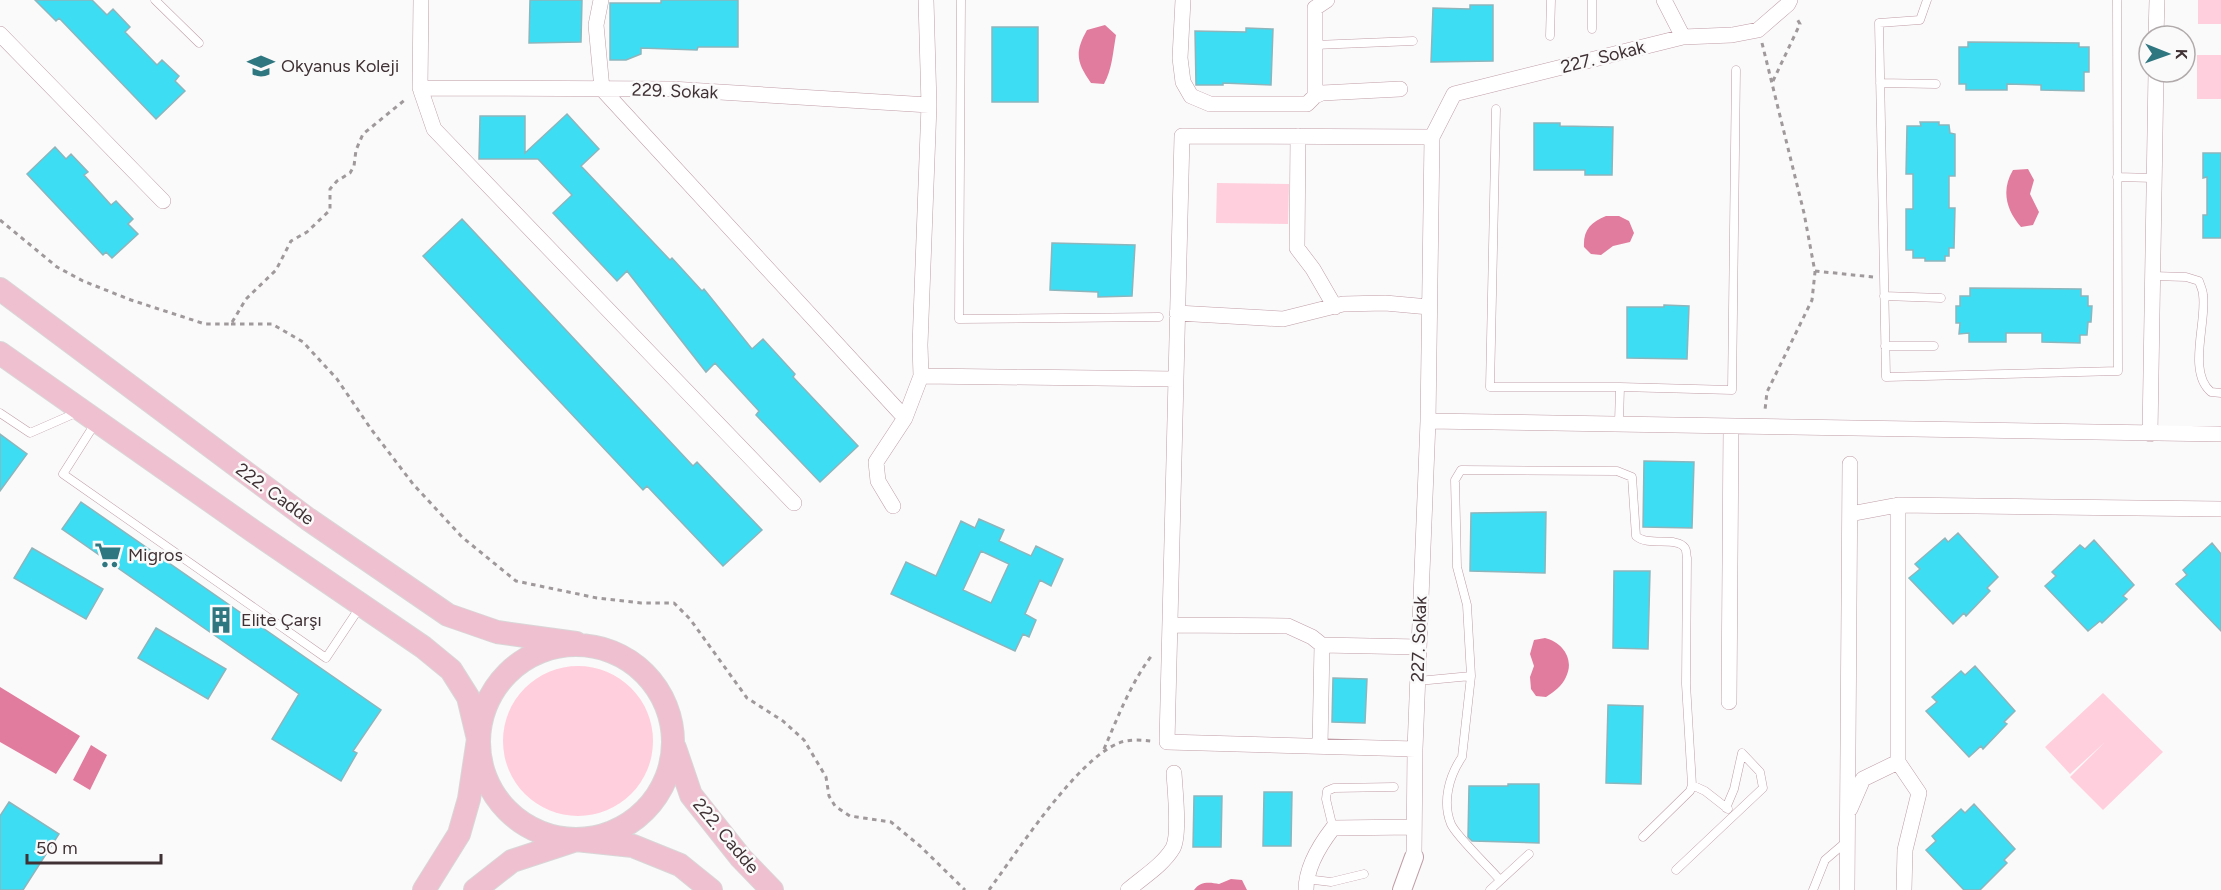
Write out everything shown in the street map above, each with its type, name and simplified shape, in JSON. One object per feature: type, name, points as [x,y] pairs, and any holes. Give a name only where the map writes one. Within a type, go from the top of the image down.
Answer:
[{"type":"main road","name":"222. Cadde","points":[[0,289],[308,519],[448,615],[497,632],[576,643]]},
{"type":"main road","points":[[0,353],[423,647],[451,670],[468,697],[478,739],[482,770],[496,798],[517,820],[545,835],[633,846],[680,865],[711,890]]},
{"type":"main road","points":[[424,890],[459,834],[470,800],[483,709],[498,682],[519,661],[546,648],[576,643],[607,648],[634,663],[656,685],[670,713],[674,744],[669,774],[654,801],[633,822],[605,836],[576,840],[512,861],[475,890]]},
{"type":"main road","name":"222. Cadde","points":[[674,744],[691,795],[741,858],[772,890]]},
{"type":"street","points":[[421,0],[420,88],[434,129],[794,503]]},
{"type":"street","points":[[601,0],[596,25],[602,89],[904,418]]},
{"type":"street","points":[[893,506],[878,480],[876,462],[904,418],[921,376],[920,345],[929,105],[926,0]]},
{"type":"street","points":[[1183,0],[1180,58],[1183,82],[1191,96],[1210,104],[1307,104],[1322,93],[1400,89]]},
{"type":"street","points":[[1315,96],[1315,8],[1327,0]]},
{"type":"street","points":[[1664,0],[1683,37]]},
{"type":"street","points":[[2156,24],[2157,0]]},
{"type":"street","points":[[1758,30],[1789,2]]},
{"type":"street","name":"227. Sokak","points":[[1414,857],[1415,749],[1428,421],[1432,137],[1454,94],[1683,37],[1732,35],[1758,30]]},
{"type":"street","points":[[0,34],[163,201]]},
{"type":"street","points":[[2150,434],[2156,84]]},
{"type":"street","name":"229. Sokak","points":[[420,88],[671,89],[929,105]]},
{"type":"street","points":[[1415,749],[1167,742],[1175,379],[1182,136],[1432,137]]},
{"type":"street","points":[[1298,136],[1297,248],[1313,269],[1335,307]]},
{"type":"street","points":[[1177,313],[1283,320],[1343,304],[1384,303],[1430,307]]},
{"type":"street","points":[[921,376],[1175,379]]},
{"type":"street","points":[[1428,421],[2221,434]]},
{"type":"street","points":[[1729,702],[1731,427]]},
{"type":"street","points":[[1847,890],[1850,464]]},
{"type":"street","points":[[1850,514],[1898,505],[2221,509]]},
{"type":"street","points":[[1898,505],[1898,762],[1919,794],[1905,850],[1904,890]]},
{"type":"street","points":[[1170,625],[1288,626],[1312,637],[1322,645],[1419,647]]},
{"type":"street","points":[[1320,746],[1322,645]]},
{"type":"street","points":[[1847,814],[1863,779],[1898,762]]},
{"type":"street","points":[[1128,890],[1166,858],[1174,845],[1176,818],[1174,773]]},
{"type":"street","points":[[1306,884],[1322,842],[1333,828],[1414,827]]},
{"type":"street","points":[[1402,890],[1414,857]]},
{"type":"street","points":[[1409,890],[1414,857]]},
{"type":"lane","points":[[155,0],[199,43]]},
{"type":"lane","points":[[961,0],[959,320],[1159,317]]},
{"type":"lane","points":[[1550,36],[1551,0]]},
{"type":"lane","points":[[1592,29],[1593,0]]},
{"type":"lane","points":[[1928,0],[1920,20],[1879,23],[1886,377],[2118,371],[2117,0]]},
{"type":"lane","points":[[1315,45],[1413,41]]},
{"type":"lane","points":[[1496,109],[1490,387],[1732,390],[1736,70]]},
{"type":"lane","points":[[1880,83],[1936,84]]},
{"type":"lane","points":[[2117,177],[2154,178]]},
{"type":"lane","points":[[2152,276],[2186,277],[2199,281],[2203,294],[2200,360],[2202,381],[2211,392],[2221,393]]},
{"type":"lane","points":[[1884,296],[1941,298]]},
{"type":"lane","points":[[1885,346],[1934,346]]},
{"type":"lane","points":[[1619,423],[1620,387]]},
{"type":"lane","points":[[0,413],[30,433],[89,416]]},
{"type":"lane","points":[[89,416],[63,474],[326,658],[361,605]]},
{"type":"lane","points":[[1500,880],[1452,826],[1447,810],[1449,787],[1462,757],[1471,675],[1467,605],[1456,567],[1455,480],[1461,470],[1470,468],[1617,471],[1628,474],[1632,477],[1636,536],[1641,541],[1679,543],[1685,548],[1687,558],[1686,684],[1692,785],[1690,791],[1643,837]]},
{"type":"lane","points":[[1418,681],[1471,675]]},
{"type":"lane","points":[[1676,870],[1763,788],[1760,772],[1742,753],[1734,789],[1726,808]]},
{"type":"lane","points":[[1692,785],[1705,791],[1734,815]]},
{"type":"lane","points":[[1333,828],[1326,800],[1327,791],[1334,788],[1394,787]]},
{"type":"lane","points":[[1813,890],[1825,860],[1847,841]]},
{"type":"lane","points":[[1490,890],[1529,854]]},
{"type":"lane","points":[[1306,884],[1331,882],[1364,874]]},
{"type":"path","points":[[1772,83],[1800,24],[1789,2]]},
{"type":"path","points":[[1758,30],[1804,213],[1815,271],[1812,300],[1767,392],[1763,428]]},
{"type":"path","points":[[231,324],[246,299],[276,270],[291,241],[307,232],[330,210],[330,189],[337,181],[350,173],[363,134],[420,88]]},
{"type":"path","points":[[0,220],[57,267],[83,281],[131,300],[205,324],[272,324],[303,342],[337,379],[413,484],[462,537],[516,580],[597,598],[641,603],[674,603],[690,619],[747,698],[783,721],[804,740],[826,777],[829,796],[835,806],[850,816],[891,822],[920,846],[964,890]]},
{"type":"path","points":[[1815,271],[1884,279]]},
{"type":"path","points":[[1103,751],[1122,706],[1143,666],[1159,648],[1170,625]]},
{"type":"path","points":[[989,890],[1067,786],[1103,751],[1121,741],[1167,742]]},
{"type":"shaded area","points":[[2198,0],[2221,0],[2221,24],[2198,24]]},
{"type":"shaded area","points":[[1105,25],[1116,35],[1111,67],[1104,84],[1091,83],[1080,64],[1080,45],[1087,30]]},
{"type":"shaded area","points":[[2197,55],[2221,55],[2221,99],[2197,99]]},
{"type":"shaded area","points":[[2028,169],[2034,180],[2030,194],[2039,212],[2033,225],[2021,227],[2009,207],[2006,192],[2013,170]]},
{"type":"shaded area","points":[[1217,183],[1289,184],[1288,224],[1216,223]]},
{"type":"shaded area","points":[[1606,216],[1619,216],[1629,221],[1634,233],[1630,242],[1613,246],[1601,255],[1591,254],[1584,247],[1585,236],[1592,224]]},
{"type":"shaded area","points":[[1545,638],[1561,647],[1569,664],[1562,683],[1546,697],[1536,696],[1531,689],[1530,677],[1534,666],[1530,654],[1534,640]]},
{"type":"shaded area","points":[[578,666],[593,667],[607,672],[631,688],[647,712],[652,726],[652,756],[647,770],[631,794],[607,810],[593,815],[578,816],[563,815],[549,810],[525,794],[509,770],[504,756],[503,741],[504,726],[509,712],[525,688],[549,672],[563,667]]},
{"type":"shaded area","points":[[0,687],[80,736],[56,774],[0,742]]},
{"type":"shaded area","points":[[2103,693],[2163,752],[2103,810],[2070,777],[2105,742],[2070,774],[2045,747]]},
{"type":"shaded area","points":[[91,745],[107,755],[90,790],[73,780]]},
{"type":"shaded area","points":[[1231,879],[1242,880],[1247,890],[1194,890],[1202,884],[1219,884]]},
{"type":"building","points":[[35,0],[92,0],[107,15],[113,9],[130,27],[125,32],[157,65],[162,60],[179,76],[175,81],[185,91],[156,119],[59,18],[56,21]]},
{"type":"building","points":[[530,0],[582,0],[581,42],[529,43]]},
{"type":"building","points":[[661,0],[738,0],[738,47],[698,47],[697,50],[641,48],[641,54],[626,60],[610,60],[610,3],[661,3]]},
{"type":"building","points":[[1470,5],[1493,5],[1493,61],[1431,62],[1433,8],[1470,9]]},
{"type":"building","points":[[992,27],[1038,27],[1038,102],[992,102]]},
{"type":"building","points":[[1246,28],[1273,29],[1271,85],[1223,83],[1223,85],[1196,85],[1195,31],[1246,32]]},
{"type":"building","points":[[1968,42],[2079,43],[2079,47],[2089,47],[2089,72],[2084,72],[2084,91],[2041,90],[2041,85],[2007,84],[2007,90],[1966,90],[1966,84],[1959,84],[1959,47],[1968,47]]},
{"type":"building","points":[[567,114],[599,149],[581,166],[670,260],[672,258],[702,291],[704,289],[752,349],[763,339],[795,374],[793,377],[858,446],[820,482],[756,415],[759,411],[715,363],[706,372],[627,271],[617,281],[553,213],[572,195],[538,159],[479,159],[480,116],[525,116],[525,153]]},
{"type":"building","points":[[1920,122],[1939,122],[1939,125],[1949,125],[1950,133],[1955,134],[1955,176],[1949,176],[1949,208],[1955,208],[1954,248],[1949,248],[1949,256],[1945,256],[1945,261],[1925,261],[1925,258],[1913,258],[1913,250],[1906,250],[1906,209],[1913,209],[1913,174],[1906,174],[1907,126],[1921,126]]},
{"type":"building","points":[[1534,123],[1613,127],[1612,175],[1585,175],[1585,170],[1534,170]]},
{"type":"building","points":[[55,147],[66,159],[71,154],[88,172],[84,175],[111,205],[116,201],[133,219],[128,224],[138,234],[112,258],[106,252],[103,255],[27,174]]},
{"type":"building","points":[[2203,153],[2221,153],[2221,238],[2203,238],[2203,215],[2207,215],[2207,177],[2203,178]]},
{"type":"building","points":[[462,219],[693,466],[697,462],[762,530],[723,566],[647,486],[643,490],[423,256]]},
{"type":"building","points":[[1052,243],[1135,245],[1132,296],[1098,297],[1098,292],[1050,290]]},
{"type":"building","points":[[1970,288],[2081,289],[2081,296],[2088,296],[2088,306],[2092,306],[2087,335],[2080,335],[2080,343],[2042,342],[2042,333],[2006,333],[2006,342],[1969,342],[1969,333],[1959,334],[1960,323],[1956,323],[1956,306],[1960,306],[1960,296],[1970,296]]},
{"type":"building","points":[[1664,305],[1689,306],[1687,359],[1627,358],[1627,307],[1664,307]]},
{"type":"building","points":[[0,434],[27,454],[0,491]]},
{"type":"building","points":[[1644,461],[1694,462],[1692,528],[1643,527]]},
{"type":"building","name":"Elite Çarşı","points":[[81,502],[381,710],[353,751],[357,753],[341,781],[272,739],[299,694],[62,529]]},
{"type":"building","points":[[1546,512],[1545,573],[1470,571],[1471,513]]},
{"type":"building","points":[[979,519],[1004,530],[999,541],[1031,556],[1036,546],[1063,559],[1051,586],[1040,580],[1025,614],[1036,620],[1029,637],[1023,634],[1015,651],[891,594],[906,562],[936,576],[961,521],[975,528]],"holes":[[[981,551],[1009,564],[991,603],[963,590]]]},
{"type":"building","points":[[1958,533],[1998,577],[1987,588],[1990,591],[1966,616],[1964,613],[1953,624],[1909,578],[1920,569],[1915,564],[1945,538],[1948,542]]},
{"type":"building","points":[[2094,540],[2134,585],[2123,596],[2127,599],[2102,623],[2100,621],[2088,631],[2045,586],[2056,576],[2052,572],[2080,545],[2085,549]]},
{"type":"building","points":[[2212,543],[2221,554],[2221,631],[2176,584],[2187,575],[2183,570]]},
{"type":"building","points":[[32,548],[103,589],[86,619],[14,578]]},
{"type":"building","points":[[1614,571],[1650,571],[1648,649],[1613,648]]},
{"type":"building","points":[[156,628],[226,669],[208,699],[138,658]]},
{"type":"building","points":[[1975,666],[2015,711],[2004,722],[2007,724],[1983,749],[1981,746],[1969,757],[1926,711],[1937,702],[1932,697],[1961,671],[1965,675]]},
{"type":"building","points":[[1333,678],[1367,679],[1365,723],[1332,722]]},
{"type":"building","points":[[1608,705],[1643,706],[1641,784],[1606,783]]},
{"type":"building","points":[[1508,784],[1539,784],[1539,843],[1472,841],[1468,837],[1469,786],[1508,786]]},
{"type":"building","points":[[1264,792],[1292,792],[1291,846],[1263,846]]},
{"type":"building","points":[[1194,796],[1222,796],[1221,847],[1193,847]]},
{"type":"building","points":[[9,802],[59,834],[23,890],[0,890],[0,816]]},
{"type":"building","points":[[1974,804],[2015,849],[2004,860],[2007,863],[1980,890],[1964,890],[1926,850],[1936,841],[1932,836],[1961,809],[1965,813]]},
{"type":"place","name":"Okyanus Koleji","points":[[261,66]]},
{"type":"place","name":"Migros","points":[[108,555]]},
{"type":"place","name":"Elite Çarşı","points":[[221,620]]}]
